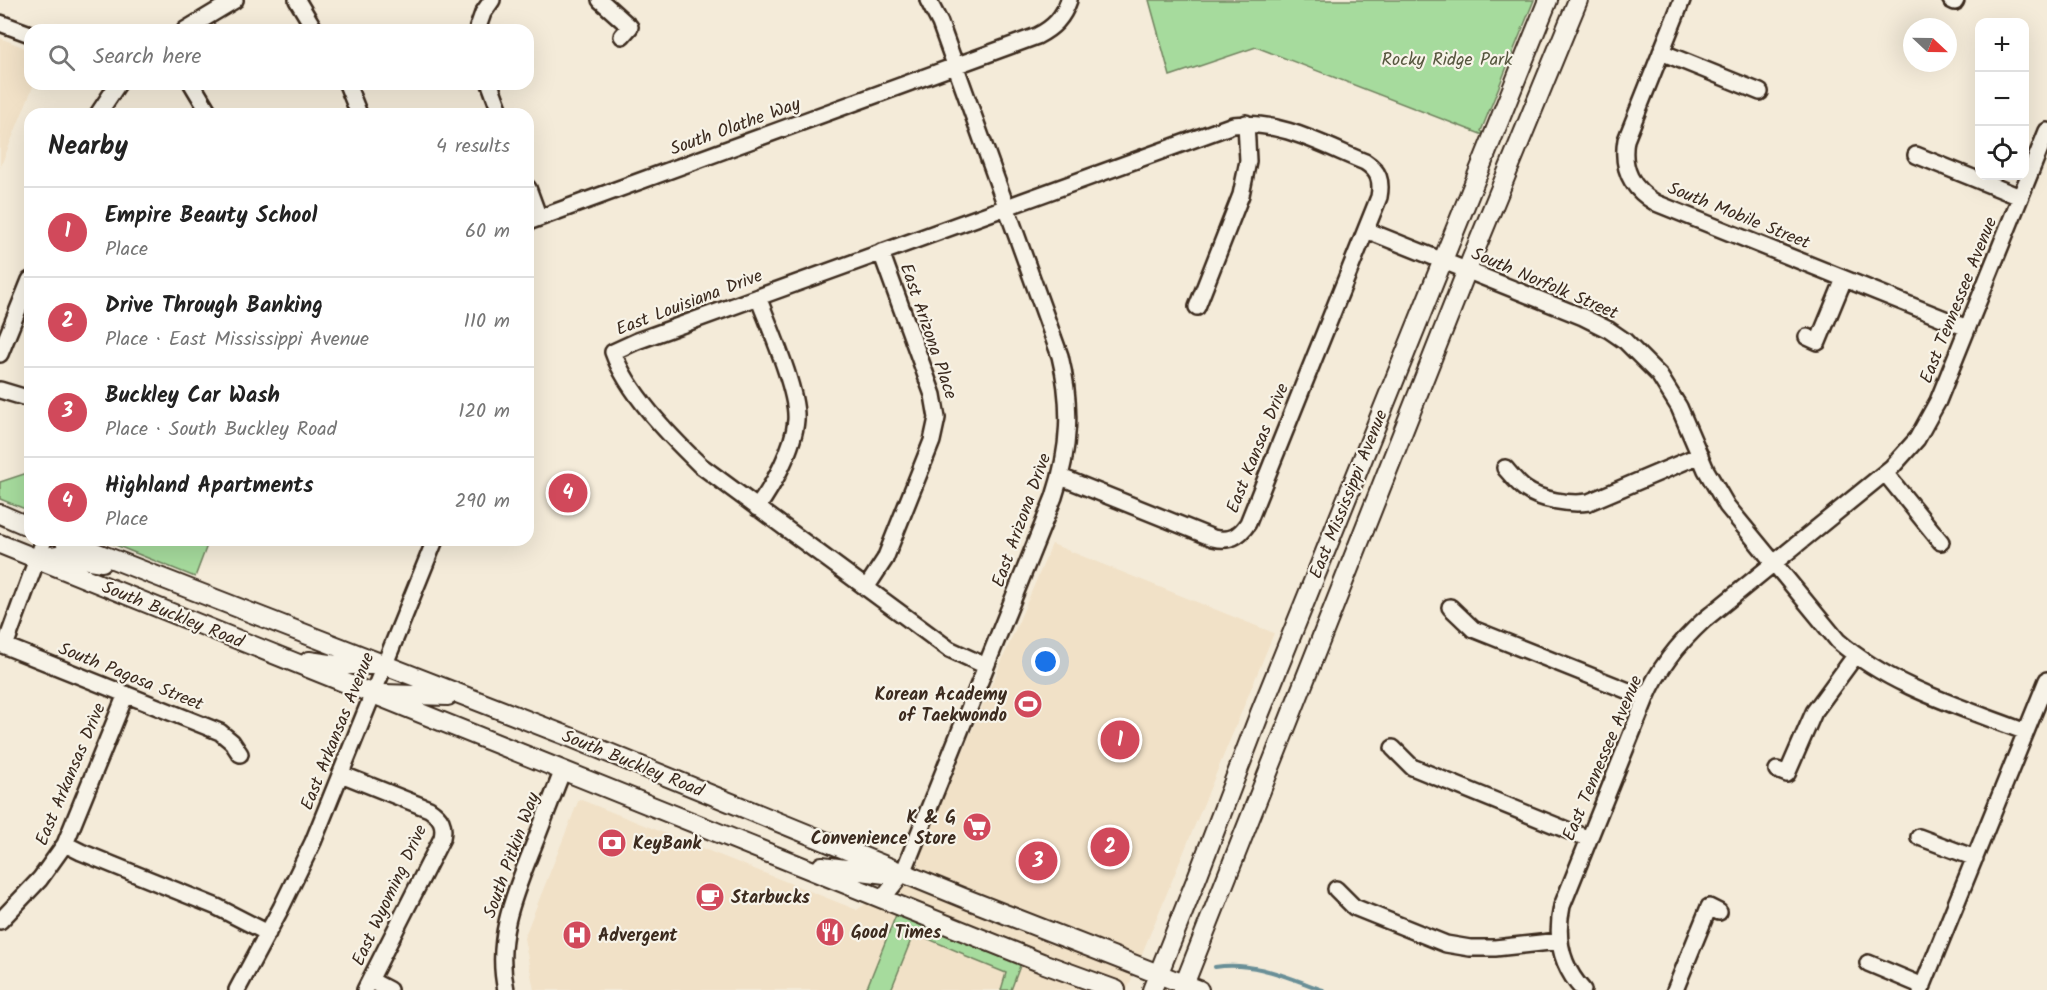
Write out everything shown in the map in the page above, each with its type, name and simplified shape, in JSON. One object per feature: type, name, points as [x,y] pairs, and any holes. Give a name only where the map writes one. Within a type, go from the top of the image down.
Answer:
[{"type":"main road","name":"East Mississippi Avenue","points":[[1155,981],[1260,713],[1548,0]]},
{"type":"main road","name":"East Mississippi Avenue","points":[[1188,988],[1467,270],[1578,0]]},
{"type":"main road","points":[[0,514],[24,524]]},
{"type":"main road","name":"South Buckley Road","points":[[0,544],[1116,990]]},
{"type":"main road","name":"South Buckley Road","points":[[79,546],[468,697],[903,873],[1155,981],[1188,988]]},
{"type":"main road","points":[[37,559],[58,555],[133,567]]},
{"type":"main road","points":[[283,658],[337,665],[385,665]]},
{"type":"main road","points":[[373,694],[411,693],[468,697]]},
{"type":"main road","points":[[792,862],[895,875],[903,873]]},
{"type":"street","points":[[297,0],[311,24]]},
{"type":"street","points":[[479,24],[492,0]]},
{"type":"street","points":[[600,0],[630,27],[622,36]]},
{"type":"street","name":"East Arizona Drive","points":[[900,905],[903,873],[1061,477],[1070,422],[1066,377],[1060,356],[955,66],[928,0]]},
{"type":"street","name":"South Olathe Way","points":[[534,220],[1049,30],[1059,21],[1069,0]]},
{"type":"street","points":[[1682,0],[1661,52],[1760,92]]},
{"type":"street","points":[[1951,0],[1955,2],[1956,0]]},
{"type":"street","points":[[194,24],[225,3]]},
{"type":"street","points":[[0,23],[24,32]]},
{"type":"street","name":"South Mobile Street","points":[[1661,52],[1626,140],[1624,162],[1628,176],[1640,192],[1656,203],[1967,328]]},
{"type":"street","points":[[102,108],[113,90]]},
{"type":"street","points":[[196,90],[206,108]]},
{"type":"street","points":[[349,90],[357,108]]},
{"type":"street","points":[[492,90],[499,108]]},
{"type":"street","points":[[1197,307],[1243,189],[1248,161],[1246,123]]},
{"type":"street","points":[[1006,206],[1220,129],[1246,123],[1270,125],[1285,130],[1372,166],[1379,176],[1381,186],[1366,230]]},
{"type":"street","name":"East Tennessee Avenue","points":[[1559,941],[1559,919],[1562,906],[1646,698],[1660,671],[1684,638],[1885,473],[1905,454],[1927,424],[2047,131]]},
{"type":"street","points":[[1916,155],[2020,197]]},
{"type":"street","name":"East Louisiana Drive","points":[[986,666],[949,650],[700,465],[676,442],[626,381],[613,352],[637,341],[1006,206]]},
{"type":"street","name":"South Norfolk Street","points":[[1366,230],[1583,318],[1609,330],[1625,341],[1647,360],[1670,390],[1716,489],[1727,506],[1821,622],[1855,656],[1895,681],[2026,732]]},
{"type":"street","name":"East Kansas Drive","points":[[1061,477],[1213,538],[1225,540],[1241,533],[1248,523],[1366,230]]},
{"type":"street","name":"East Arizona Place","points":[[866,588],[885,559],[932,441],[937,418],[933,395],[881,252]]},
{"type":"street","points":[[1808,337],[1818,342],[1844,279]]},
{"type":"street","points":[[0,354],[24,295]]},
{"type":"street","points":[[757,507],[776,479],[792,439],[796,419],[793,392],[758,297]]},
{"type":"street","points":[[0,390],[24,397]]},
{"type":"street","points":[[1506,468],[1525,489],[1564,503],[1578,504],[1588,502],[1700,455]]},
{"type":"street","points":[[1885,473],[1941,542]]},
{"type":"street","points":[[2,645],[42,546]]},
{"type":"street","name":"East Arkansas Avenue","points":[[237,990],[313,842],[433,546]]},
{"type":"street","points":[[1450,607],[1473,629],[1646,698]]},
{"type":"street","name":"South Pagosa Street","points":[[2,645],[220,732],[232,742],[240,754]]},
{"type":"street","points":[[1777,770],[1787,774],[1814,712],[1855,656]]},
{"type":"street","points":[[1868,963],[1922,988],[2047,680]]},
{"type":"street","name":"East Arkansas Drive","points":[[0,921],[40,879],[65,844],[126,694]]},
{"type":"street","points":[[1393,748],[1412,767],[1589,839]]},
{"type":"street","name":"South Pitkin Way","points":[[506,990],[503,965],[506,924],[512,901],[563,770]]},
{"type":"street","name":"East Wyoming Drive","points":[[341,774],[429,809],[438,815],[443,830],[442,838],[368,985]]},
{"type":"street","points":[[1919,837],[1975,858]]},
{"type":"street","points":[[65,844],[217,907],[268,933]]},
{"type":"street","name":"East Arizona Drive","points":[[883,898],[903,873]]},
{"type":"street","points":[[1336,889],[1354,907],[1446,944],[1470,948],[1495,948],[1559,941],[1565,964],[1583,990]]},
{"type":"street","points":[[1675,990],[1709,907],[1719,912]]},
{"type":"street","points":[[368,985],[389,990]]},
{"type":"shaded area","points":[[0,38],[24,48],[24,90],[32,90],[0,168]]},
{"type":"shaded area","points":[[1052,544],[1274,633],[1127,990],[534,990],[524,938],[579,799],[857,910],[917,867],[933,821]]},
{"type":"green space","name":"Rocky Ridge Park","points":[[1149,0],[1534,0],[1481,131],[1491,138],[1256,47],[1170,76]]},
{"type":"green space","points":[[24,474],[24,509],[0,499],[0,482]]},
{"type":"green space","points":[[118,546],[207,546],[195,577]]},
{"type":"green space","points":[[900,905],[1024,955],[1011,990],[1001,990],[1006,973],[924,937],[913,935],[891,990],[866,990]]},
{"type":"waterway","points":[[1215,967],[1256,968],[1323,990]]},
{"type":"place","name":"Highland Apartments","points":[[568,493]]},
{"type":"place","name":"Korean Academy of Taekwondo","points":[[1028,704]]},
{"type":"place","name":"Empire Beauty School","points":[[1120,740]]},
{"type":"place","name":"K & G Convenience Store","points":[[977,827]]},
{"type":"place","name":"KeyBank","points":[[612,843]]},
{"type":"place","name":"Drive Through Banking","points":[[1110,847]]},
{"type":"place","name":"Buckley Car Wash","points":[[1038,861]]},
{"type":"place","name":"Starbucks","points":[[710,897]]},
{"type":"place","name":"Good Times","points":[[830,932]]},
{"type":"place","name":"Advergent","points":[[577,935]]}]
